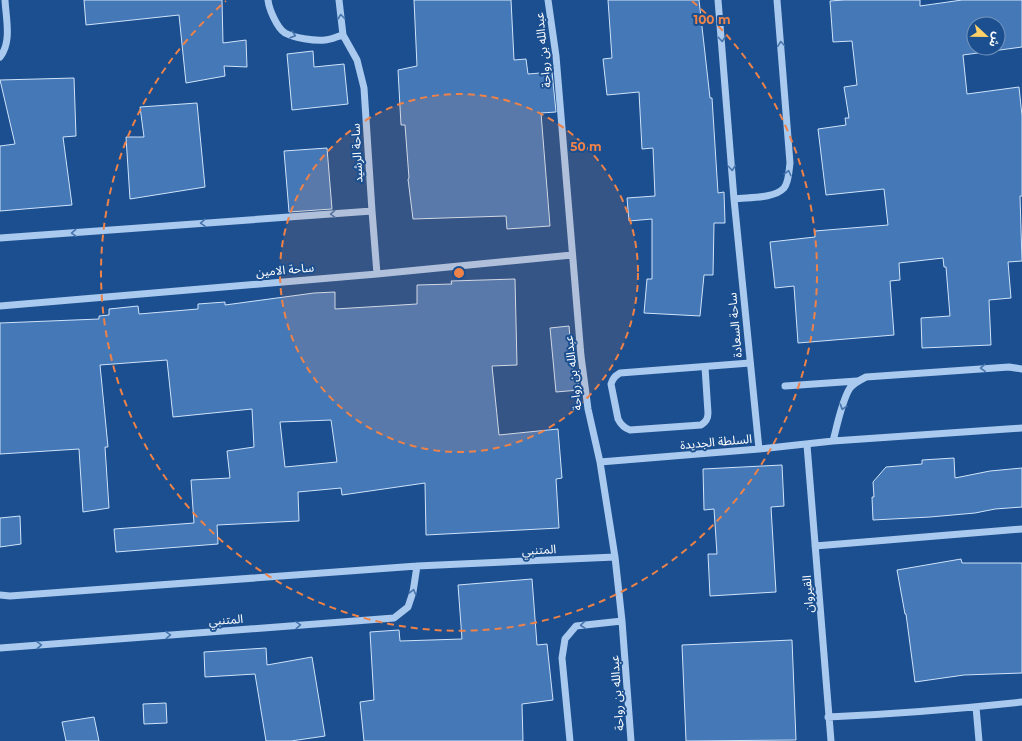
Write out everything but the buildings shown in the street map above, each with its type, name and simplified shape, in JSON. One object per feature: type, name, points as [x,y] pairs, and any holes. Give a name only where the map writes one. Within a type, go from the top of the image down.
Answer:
[{"type":"street","points":[[0,57],[7,46],[5,0]]},
{"type":"street","points":[[268,0],[269,7],[276,21],[284,32],[314,40],[327,40],[343,34]]},
{"type":"street","name":"ساحة الرشيد","points":[[339,0],[343,34],[357,60],[364,88],[377,274]]},
{"type":"street","name":"عبدالله بن رواحة","points":[[548,0],[556,56],[581,356],[588,410],[600,462],[615,557],[622,621],[631,741]]},
{"type":"street","name":"ساحة السعادة","points":[[718,0],[734,199],[759,449]]},
{"type":"street","points":[[734,199],[774,195],[784,187],[789,174],[790,163],[777,0]]},
{"type":"street","points":[[0,238],[372,211]]},
{"type":"street","name":"ساحة الامين","points":[[0,306],[377,274],[572,255]]},
{"type":"street","points":[[705,367],[708,417],[704,423],[701,425],[630,430],[624,428],[620,424],[611,384],[612,379],[620,373],[750,363]]},
{"type":"street","points":[[785,386],[857,381],[866,377],[876,376],[1009,366],[1022,369]]},
{"type":"street","points":[[833,441],[846,397],[850,388],[857,381]]},
{"type":"street","name":"السلطة الجديدة","points":[[600,462],[807,445],[833,441],[1022,428]]},
{"type":"street","name":"القيروان","points":[[807,445],[830,741]]},
{"type":"street","points":[[815,546],[1022,529]]},
{"type":"street","name":"المتنبي","points":[[0,595],[18,595],[417,566],[615,557]]},
{"type":"street","name":"المتنبي","points":[[0,648],[394,618],[408,607],[413,592],[417,566]]},
{"type":"street","points":[[570,741],[562,658],[565,639],[576,626],[622,621]]},
{"type":"street","points":[[828,716],[883,714],[1022,702]]},
{"type":"street","points":[[976,707],[978,741]]}]
